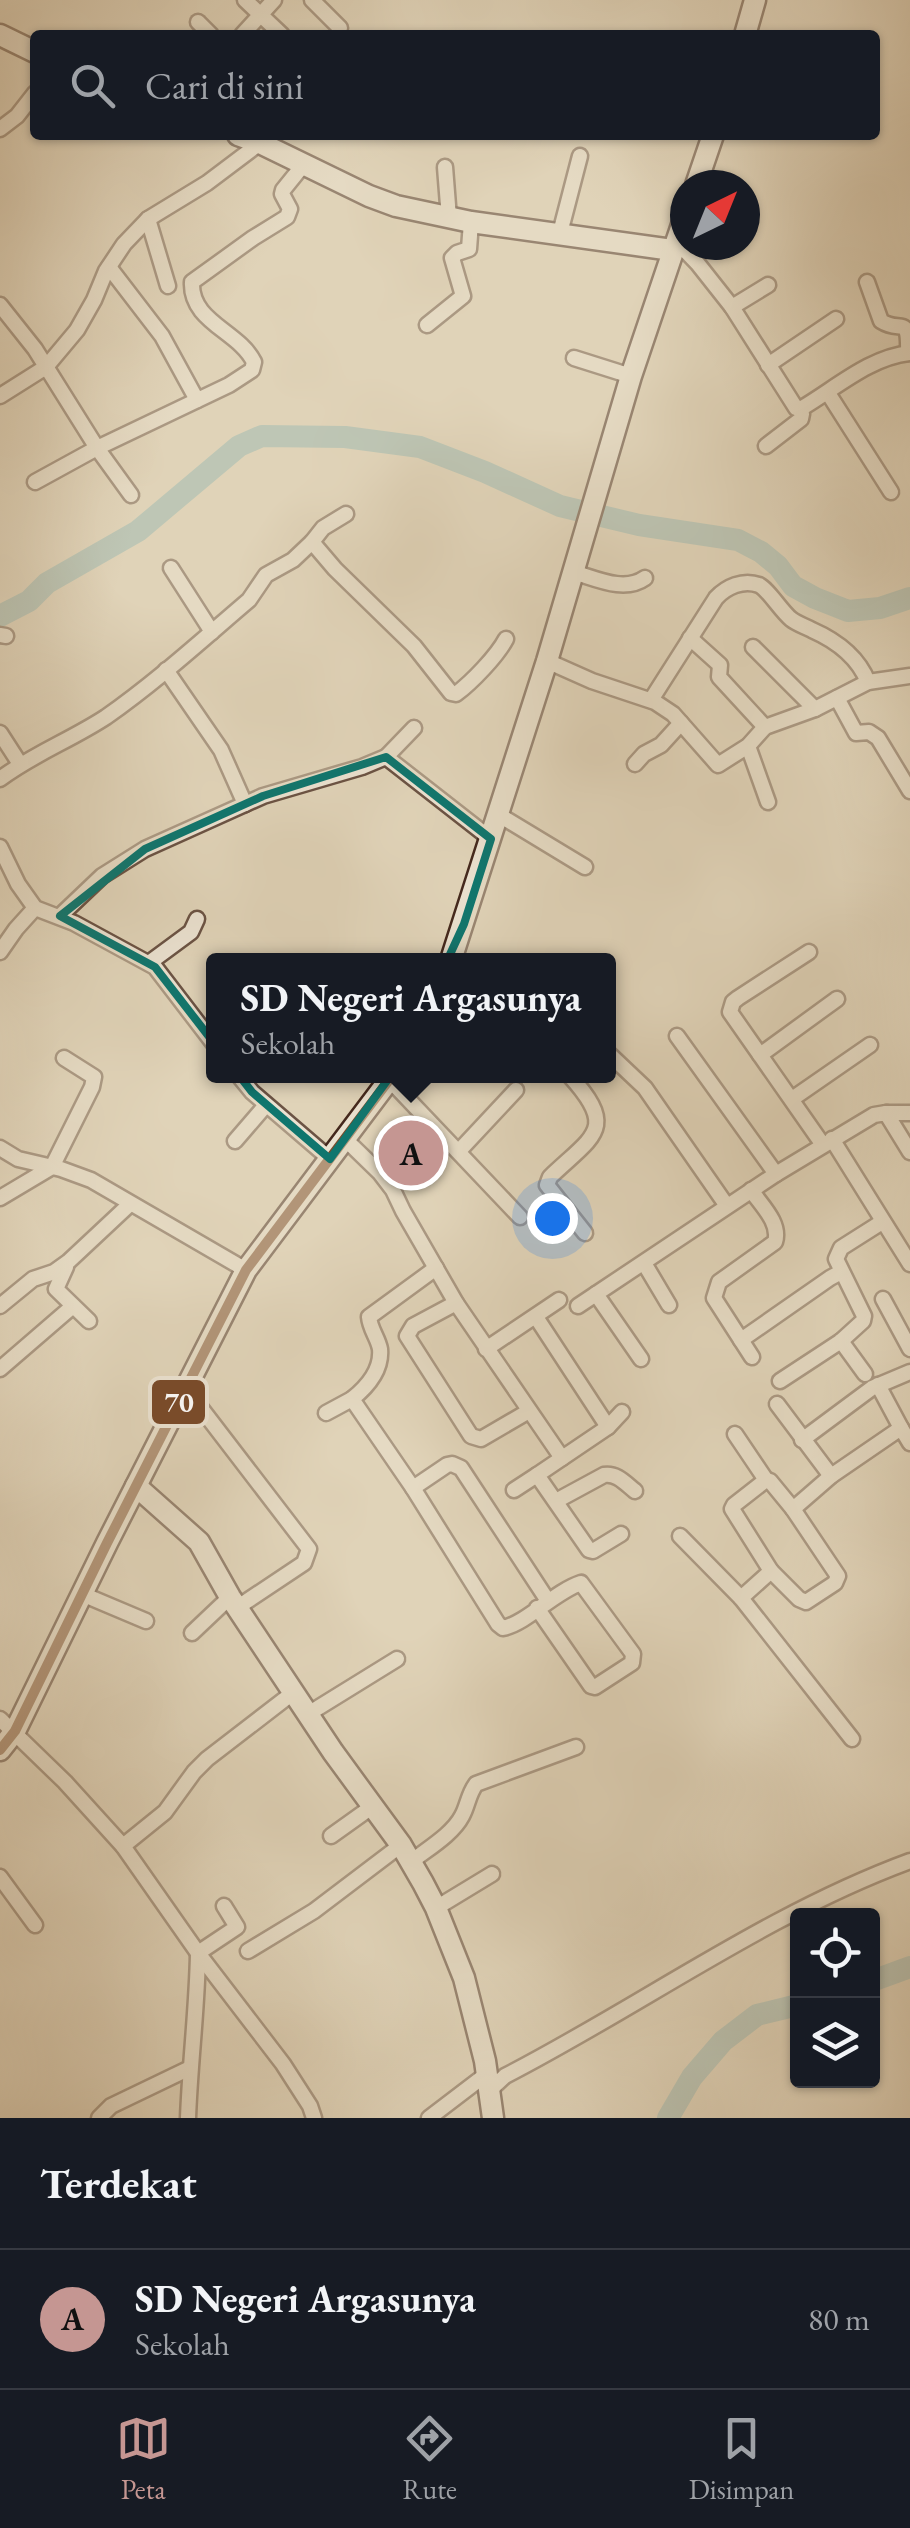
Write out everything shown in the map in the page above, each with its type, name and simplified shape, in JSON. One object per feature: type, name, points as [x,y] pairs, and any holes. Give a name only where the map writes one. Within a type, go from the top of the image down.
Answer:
[{"type":"street","points":[[245,0],[276,30]]},
{"type":"street","points":[[246,30],[274,0]]},
{"type":"street","points":[[312,0],[340,28]]},
{"type":"street","points":[[746,30],[755,0]]},
{"type":"street","points":[[198,22],[206,30]]},
{"type":"street","points":[[0,35],[30,50]]},
{"type":"street","points":[[0,128],[18,116],[30,100]]},
{"type":"street","points":[[252,140],[384,202],[460,220],[670,246]]},
{"type":"street","points":[[701,170],[711,140]]},
{"type":"street","points":[[0,396],[46,367],[77,330],[109,267],[148,219],[207,184],[260,143]]},
{"type":"street","points":[[560,233],[580,156]]},
{"type":"street","points":[[34,482],[229,386],[254,368],[247,351],[204,314],[192,282],[287,218],[290,209],[283,190],[304,164]]},
{"type":"street","points":[[427,325],[463,296],[452,258],[469,249],[446,167]]},
{"type":"street","points":[[148,219],[168,286]]},
{"type":"street","points":[[459,953],[599,480],[670,258]]},
{"type":"street","points":[[693,260],[732,307],[802,414],[766,446]]},
{"type":"street","points":[[109,267],[162,336],[197,400]]},
{"type":"street","points":[[799,409],[874,363],[909,353],[906,330],[901,325],[881,321],[867,282]]},
{"type":"street","points":[[732,307],[768,284]]},
{"type":"street","points":[[0,305],[131,495]]},
{"type":"street","points":[[768,365],[836,320]]},
{"type":"street","points":[[574,358],[631,376]]},
{"type":"street","points":[[828,393],[891,492]]},
{"type":"street","points":[[0,779],[106,716],[249,600],[266,575],[296,558],[323,528],[346,514]]},
{"type":"street","points":[[312,542],[414,646],[451,693],[464,688],[496,656],[506,639]]},
{"type":"street","points":[[575,563],[627,586],[644,578]]},
{"type":"street","points":[[171,568],[212,632]]},
{"type":"street","points":[[651,700],[722,591],[737,585],[754,584],[766,590],[793,621],[830,638],[847,651],[868,682]]},
{"type":"street","points":[[690,638],[720,665],[720,677],[765,727]]},
{"type":"street","points":[[752,647],[815,709]]},
{"type":"street","points":[[548,661],[668,710],[718,764],[748,746],[765,727],[815,709],[868,682],[910,676]]},
{"type":"street","points":[[166,670],[220,750],[245,804]]},
{"type":"street","points":[[837,698],[856,733],[869,732],[878,738],[910,791]]},
{"type":"street","points":[[635,764],[682,723]]},
{"type":"street","points":[[60,916],[102,876],[146,849],[263,796],[386,757],[414,728]]},
{"type":"street","points":[[0,734],[20,764]]},
{"type":"street","points":[[748,746],[768,802]]},
{"type":"street","points":[[386,757],[492,839]]},
{"type":"street","points":[[500,814],[585,867]]},
{"type":"street","points":[[0,847],[35,908],[60,916],[149,962],[206,1034]]},
{"type":"street","points":[[0,952],[35,908]]},
{"type":"street","points":[[149,962],[191,932],[197,918]]},
{"type":"street","points":[[809,952],[733,1002],[730,1012],[828,1142],[910,1264]]},
{"type":"street","points":[[760,1055],[837,1000]]},
{"type":"street","points":[[677,1036],[776,1174]]},
{"type":"street","points":[[792,1099],[870,1044]]},
{"type":"street","points":[[0,1198],[52,1167],[95,1080],[64,1058]]},
{"type":"street","points":[[616,1061],[645,1088],[727,1206]]},
{"type":"street","points":[[245,1083],[330,1159]]},
{"type":"street","points":[[0,1750],[8,1725],[82,1594],[246,1270],[385,1083]]},
{"type":"street","points":[[395,1083],[520,1217]]},
{"type":"street","points":[[576,1083],[593,1104],[597,1124],[590,1139],[550,1176],[547,1185],[585,1234]]},
{"type":"street","points":[[458,1151],[516,1090]]},
{"type":"street","points":[[235,1141],[266,1105]]},
{"type":"street","points":[[886,1112],[910,1152]]},
{"type":"street","points":[[578,1306],[751,1190],[874,1115],[910,1112]]},
{"type":"street","points":[[345,1139],[393,1190],[456,1303],[562,1458]]},
{"type":"street","points":[[0,1148],[18,1160],[91,1180],[246,1270]]},
{"type":"street","points":[[751,1190],[774,1222],[777,1238],[722,1280],[714,1298],[752,1357]]},
{"type":"street","points":[[0,1306],[33,1279],[68,1262],[130,1204]]},
{"type":"street","points":[[780,1382],[860,1326],[864,1316],[836,1259],[840,1248],[882,1222]]},
{"type":"street","points":[[68,1262],[56,1289],[89,1321]]},
{"type":"street","points":[[644,1263],[669,1306]]},
{"type":"street","points":[[326,1413],[367,1387],[380,1354],[369,1317],[436,1268]]},
{"type":"street","points":[[741,1340],[842,1272]]},
{"type":"street","points":[[596,1294],[641,1359]]},
{"type":"street","points":[[883,1299],[910,1349]]},
{"type":"street","points":[[486,1349],[559,1300]]},
{"type":"street","points":[[456,1303],[413,1326],[407,1336],[461,1420],[472,1436],[480,1438],[529,1411]]},
{"type":"street","points":[[0,1369],[74,1306]]},
{"type":"street","points":[[536,1317],[608,1428]]},
{"type":"street","points":[[841,1341],[865,1374]]},
{"type":"street","points":[[0,1344],[13,1358]]},
{"type":"street","points":[[802,1440],[878,1385],[910,1372]]},
{"type":"street","points":[[878,1385],[910,1442]]},
{"type":"street","points":[[187,1390],[309,1549],[304,1563],[234,1602],[192,1633]]},
{"type":"street","points":[[352,1399],[498,1624],[503,1628],[511,1626],[542,1605],[577,1584],[585,1586],[633,1654],[632,1663],[591,1686],[542,1605],[461,1468],[447,1465],[413,1488]]},
{"type":"street","points":[[778,1404],[831,1476]]},
{"type":"street","points":[[514,1490],[608,1428],[622,1412]]},
{"type":"street","points":[[794,1509],[831,1476],[902,1428]]},
{"type":"street","points":[[735,1434],[766,1480],[794,1509],[838,1576],[835,1583],[806,1602],[771,1571],[732,1509],[766,1480]]},
{"type":"street","points":[[556,1502],[610,1474],[635,1492]]},
{"type":"street","points":[[537,1475],[588,1550],[593,1551],[621,1534]]},
{"type":"street","points":[[136,1486],[199,1542],[308,1714],[406,1853],[436,1908],[464,1978],[494,2118]]},
{"type":"street","points":[[680,1536],[741,1598],[852,1739]]},
{"type":"street","points":[[741,1598],[771,1571]]},
{"type":"street","points":[[82,1594],[146,1621]]},
{"type":"street","points":[[308,1714],[397,1660]]},
{"type":"street","points":[[123,1846],[165,1812],[207,1760],[294,1692]]},
{"type":"street","points":[[8,1725],[123,1846],[283,2064],[314,2118]]},
{"type":"street","points":[[248,1952],[406,1853],[450,1830],[462,1816],[476,1784],[576,1747]]},
{"type":"street","points":[[331,1836],[374,1806]]},
{"type":"street","points":[[429,2118],[781,1920],[863,1878],[910,1861]]},
{"type":"street","points":[[436,1908],[492,1874]]},
{"type":"street","points":[[0,1876],[35,1925]]},
{"type":"street","points":[[198,1953],[236,1927],[224,1906]]},
{"type":"street","points":[[188,2118],[198,1953]]},
{"type":"street","points":[[99,2118],[112,2106],[190,2068]]},
{"type":"highlighted area","points":[[386,757],[491,839],[464,924],[400,1063],[330,1159],[252,1092],[155,967],[60,916],[145,849],[263,796]]},
{"type":"green space","points":[[398,1125],[426,1155],[414,1167],[385,1137]]},
{"type":"waterway","points":[[0,616],[29,601],[47,583],[138,531],[239,446],[262,436],[345,437],[420,447],[560,506],[639,525],[738,540],[778,566],[793,586],[848,611],[880,608],[910,598]]},
{"type":"waterway","points":[[827,1889],[864,1873]]},
{"type":"waterway","points":[[880,1978],[910,1967]]},
{"type":"waterway","points":[[668,2118],[692,2077],[723,2041],[757,2015],[790,2007]]},
{"type":"transit line","name":"70","points":[[0,1750],[15,1731],[246,1270],[387,1083]]},
{"type":"place","name":"SD Negeri Argasunya","points":[[411,1153]]}]
